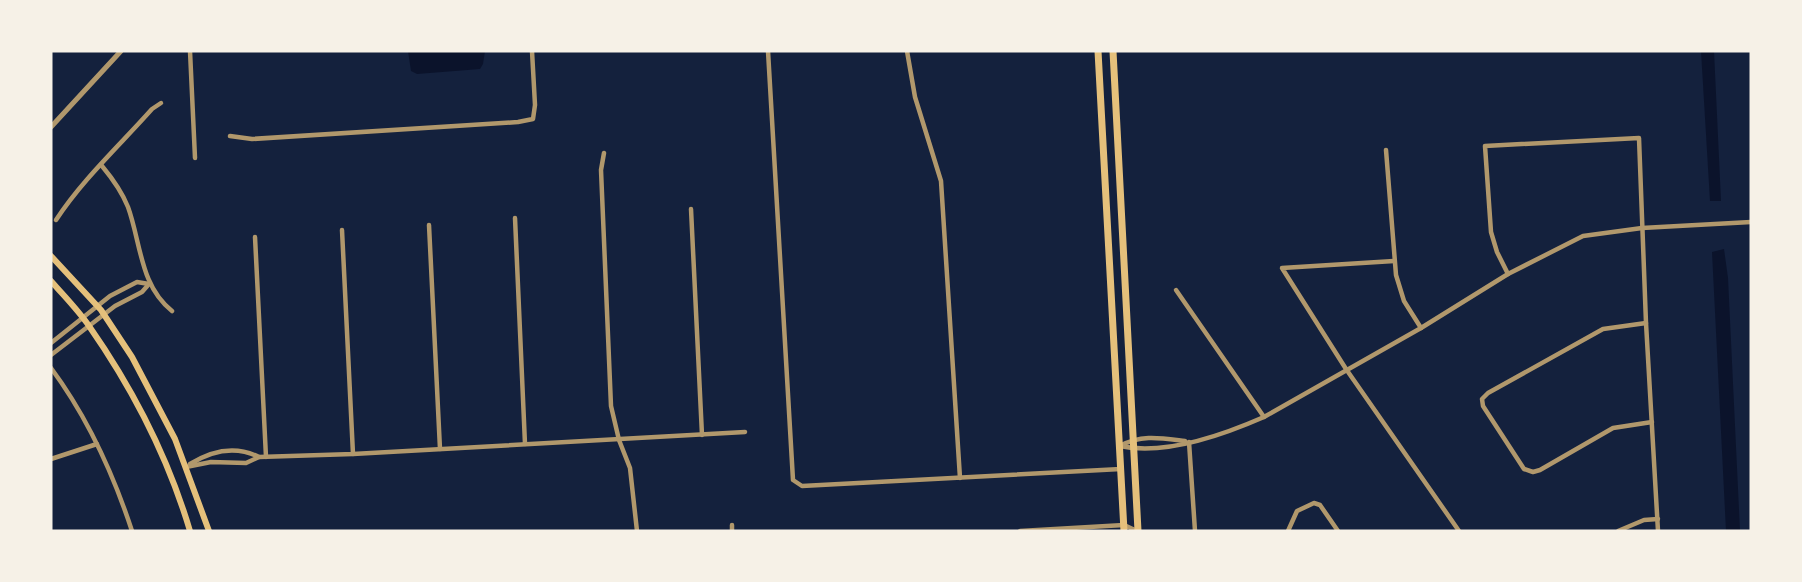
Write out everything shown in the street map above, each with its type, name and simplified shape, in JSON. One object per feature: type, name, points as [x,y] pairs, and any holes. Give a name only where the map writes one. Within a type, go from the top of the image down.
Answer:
[{"type":"main road","points":[[1098,51],[1124,528]]},
{"type":"main road","points":[[1113,51],[1138,531]]},
{"type":"main road","points":[[1108,223],[1123,221]]},
{"type":"main road","points":[[51,256],[101,310],[162,412],[186,467],[208,531]]},
{"type":"main road","points":[[51,281],[83,317],[149,423],[171,473],[190,531]]},
{"type":"main road","points":[[171,473],[186,467]]},
{"type":"street","points":[[51,127],[121,51]]},
{"type":"street","points":[[190,51],[195,158]]},
{"type":"street","points":[[230,136],[265,139],[533,119],[535,105],[532,51]]},
{"type":"street","points":[[768,51],[793,480],[802,486],[1121,469]]},
{"type":"street","points":[[907,51],[910,76],[934,154],[943,201],[960,478]]},
{"type":"street","points":[[57,220],[64,208],[152,109],[161,103]]},
{"type":"street","points":[[1508,274],[1491,232],[1485,146],[1640,138],[1646,323],[1658,531]]},
{"type":"street","points":[[1386,150],[1394,261],[1399,289],[1421,328]]},
{"type":"street","points":[[604,153],[601,170],[611,406],[634,487],[637,531]]},
{"type":"street","points":[[102,166],[117,186],[128,208],[149,284],[158,299],[172,312]]},
{"type":"street","points":[[691,209],[702,435]]},
{"type":"street","points":[[515,218],[525,444]]},
{"type":"street","points":[[1120,446],[1134,449],[1189,442],[1238,429],[1421,328],[1508,274],[1583,236],[1642,228],[1751,222]]},
{"type":"street","points":[[429,225],[440,449]]},
{"type":"street","points":[[342,230],[353,454]]},
{"type":"street","points":[[255,237],[266,457]]},
{"type":"street","points":[[1394,261],[1282,268],[1346,369],[1459,531]]},
{"type":"street","points":[[51,355],[89,326],[110,296],[136,282],[149,284]]},
{"type":"street","points":[[51,343],[83,317],[115,306],[142,292],[149,284]]},
{"type":"street","points":[[1176,290],[1264,417]]},
{"type":"street","points":[[1646,323],[1603,330],[1488,393],[1482,399],[1483,406],[1524,469],[1533,472],[1613,428],[1652,422]]},
{"type":"street","points":[[51,368],[74,399],[116,482],[132,531]]},
{"type":"street","points":[[186,467],[211,462],[246,463],[259,457],[745,432]]},
{"type":"street","points":[[1120,446],[1133,438],[1189,442]]},
{"type":"street","points":[[1189,442],[1195,531]]},
{"type":"street","points":[[51,459],[97,444]]},
{"type":"street","points":[[186,467],[213,452],[246,451],[259,457]]},
{"type":"street","points":[[1287,531],[1297,511],[1314,503],[1320,505],[1338,531]]},
{"type":"street","points":[[1618,531],[1644,520],[1658,519]]},
{"type":"street","points":[[1073,528],[1080,531]]},
{"type":"street","points":[[1020,531],[1124,528],[1138,531]]},
{"type":"water","points":[[408,51],[485,51],[480,69],[417,74],[411,71]]},
{"type":"water","points":[[1701,51],[1714,51],[1721,201],[1710,201]]},
{"type":"water","points":[[1724,249],[1728,278],[1740,531],[1726,531],[1712,252]]}]
